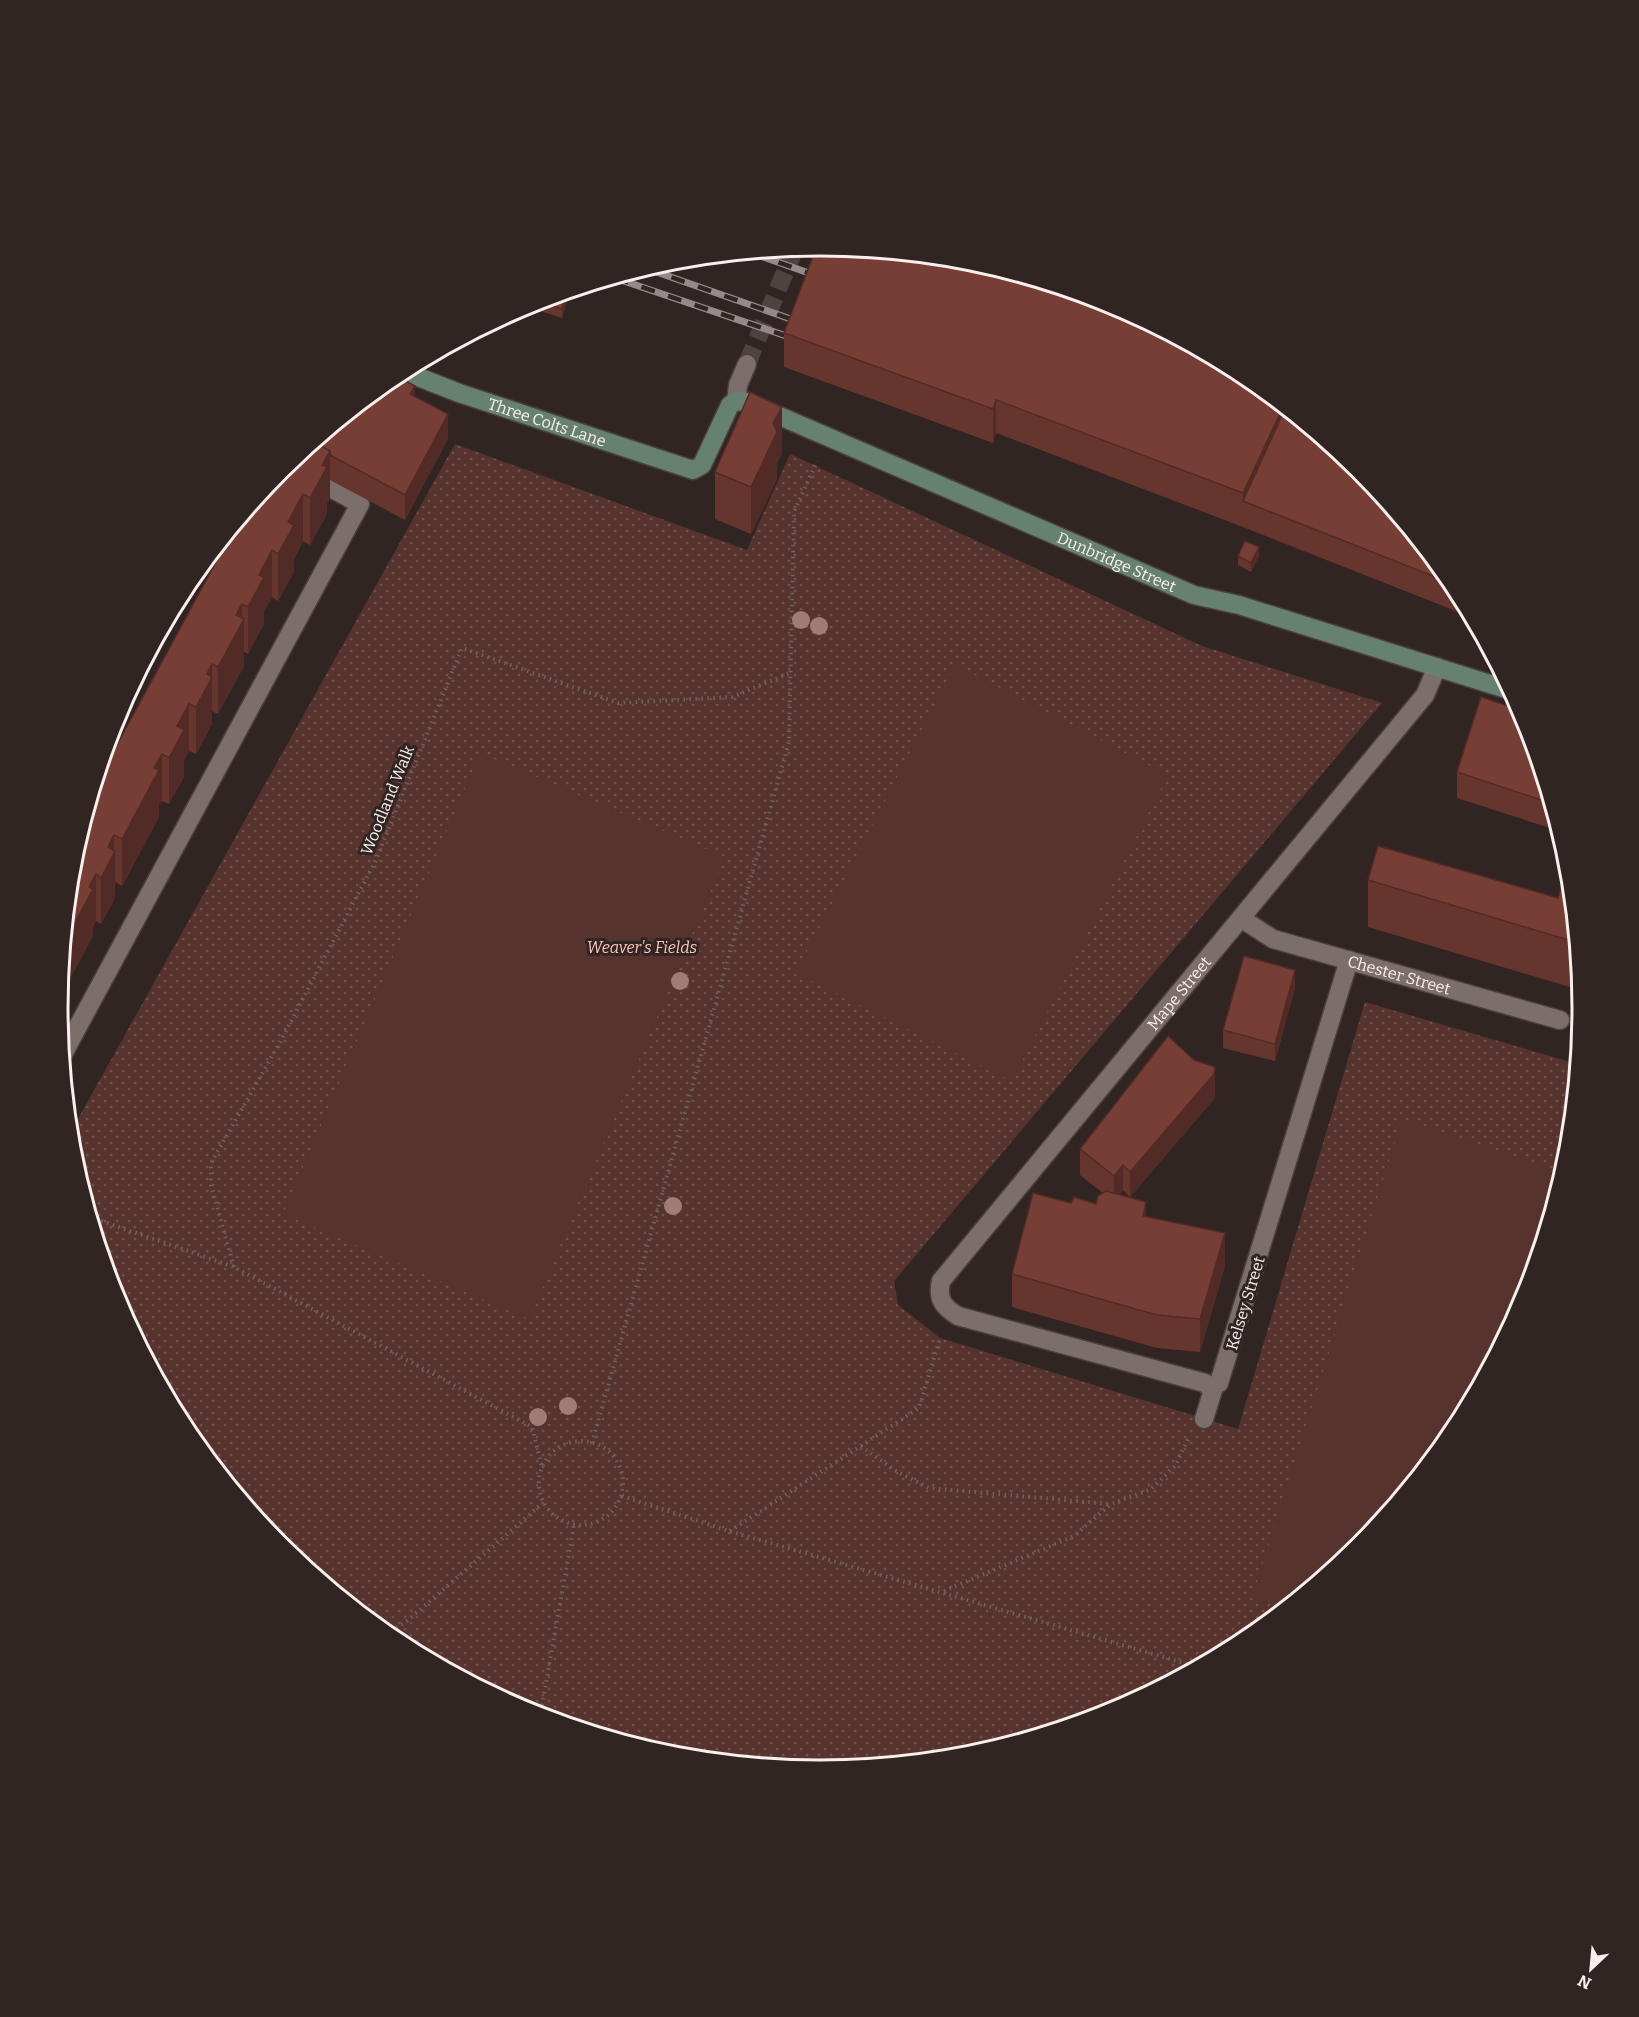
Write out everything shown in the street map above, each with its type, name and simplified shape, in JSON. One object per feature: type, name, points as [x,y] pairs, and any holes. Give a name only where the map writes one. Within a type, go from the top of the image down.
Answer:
[{"type":"main road","name":"Three Colts Lane","points":[[414,375],[470,397],[693,470],[702,465],[725,411],[736,401]]},
{"type":"main road","name":"Dunbridge Street","points":[[736,401],[765,408],[1194,595],[1239,605],[1499,687]]},
{"type":"street","points":[[736,401],[738,385],[747,364]]},
{"type":"street","points":[[69,1044],[360,504],[296,469]]},
{"type":"street","name":"Mape Street","points":[[951,1312],[938,1293],[941,1281],[1425,695],[1437,667]]},
{"type":"street","name":"Chester Street","points":[[1242,919],[1273,939],[1560,1020]]},
{"type":"street","name":"Kelsey Street","points":[[1204,1419],[1214,1387],[1224,1372],[1349,960]]},
{"type":"street","points":[[951,1312],[1214,1387]]},
{"type":"path","points":[[592,1443],[789,742],[794,512],[829,436]]},
{"type":"path","name":"Woodland Walk","points":[[234,1267],[211,1185],[211,1163],[279,1044],[376,860],[462,648],[618,703],[732,697],[790,673]]},
{"type":"path","points":[[98,1220],[234,1267],[532,1427],[542,1467],[539,1488],[543,1503],[553,1515],[574,1525],[600,1521],[614,1510],[621,1496],[622,1474],[618,1461],[610,1452],[592,1443],[567,1443],[550,1454],[542,1467]]},
{"type":"path","points":[[729,1531],[919,1408],[942,1333],[932,1325],[951,1312]]},
{"type":"path","points":[[943,1592],[1074,1536],[1111,1504],[1150,1489],[1175,1466],[1189,1436]]},
{"type":"path","points":[[861,1446],[894,1470],[929,1488],[1111,1504]]},
{"type":"path","points":[[621,1496],[729,1531],[1188,1664]]},
{"type":"path","points":[[395,1629],[407,1621],[543,1503]]},
{"type":"path","points":[[542,1707],[574,1525]]},
{"type":"green space","name":"Weaver's Fields","points":[[455,444],[747,550],[790,454],[1202,646],[1382,703],[894,1281],[898,1305],[940,1338],[1238,1429],[1365,1002],[1570,1062],[1557,1155],[1546,1203],[1532,1250],[1494,1341],[1471,1385],[1445,1426],[1385,1504],[1351,1540],[1315,1574],[1237,1634],[1152,1683],[1061,1721],[1014,1735],[918,1754],[869,1759],[770,1759],[721,1754],[625,1735],[578,1721],[487,1683],[443,1660],[362,1605],[324,1574],[254,1504],[194,1426],[168,1384],[145,1341],[107,1250],[93,1203],[76,1122]]},
{"type":"green space","points":[[955,665],[1168,775],[1012,1081],[796,973]]},
{"type":"green space","points":[[480,753],[725,857],[529,1319],[283,1214]]},
{"type":"green space","points":[[1402,1119],[1554,1170],[1532,1250],[1514,1296],[1471,1385],[1445,1426],[1385,1504],[1315,1574],[1276,1606],[1252,1598]]},
{"type":"building","points":[[813,256],[869,258],[918,263],[1014,282],[1061,296],[1107,314],[1196,357],[1280,414],[1243,493],[996,400],[993,409],[784,333]]},
{"type":"building","points":[[564,301],[562,309],[553,306]]},
{"type":"building","points":[[406,381],[415,386],[410,394],[448,414],[405,495],[330,455],[330,451],[321,446],[362,412]]},
{"type":"building","points":[[750,392],[782,407],[773,423],[777,432],[751,487],[715,472]]},
{"type":"building","points":[[1282,416],[1351,477],[1385,513],[1435,577],[1243,501]]},
{"type":"building","points":[[321,446],[330,451],[322,465],[327,467],[310,498],[303,494],[288,522],[294,525],[278,554],[272,550],[259,575],[264,577],[248,607],[242,604],[236,615],[244,619],[218,667],[212,664],[207,674],[212,677],[196,707],[189,704],[177,726],[184,730],[169,758],[162,754],[154,768],[159,770],[122,839],[114,835],[108,847],[115,851],[101,878],[96,874],[89,887],[93,889],[72,927],[82,862],[93,814],[112,753],[219,556],[254,513],[288,477]]},
{"type":"building","points":[[1245,541],[1259,547],[1251,563],[1238,556]]},
{"type":"building","points":[[1481,697],[1507,706],[1532,767],[1542,800],[1457,772]]},
{"type":"building","points":[[1378,846],[1558,898],[1561,888],[1568,940],[1368,880]]},
{"type":"building","points":[[1244,956],[1295,970],[1275,1044],[1223,1030]]},
{"type":"building","points":[[1168,1036],[1194,1060],[1215,1067],[1214,1074],[1130,1172],[1123,1165],[1114,1176],[1080,1149]]},
{"type":"building","points":[[1106,1191],[1146,1202],[1143,1216],[1225,1233],[1200,1319],[1157,1315],[1012,1274],[1033,1193],[1071,1203],[1074,1197],[1096,1204],[1098,1196]]},
{"type":"tunnel","points":[[747,364],[791,257]]},
{"type":"railway","points":[[817,256],[830,261]]},
{"type":"railway","points":[[767,258],[823,278]]},
{"type":"railway","points":[[661,274],[805,324]]},
{"type":"railway","points":[[626,282],[798,340]]}]
